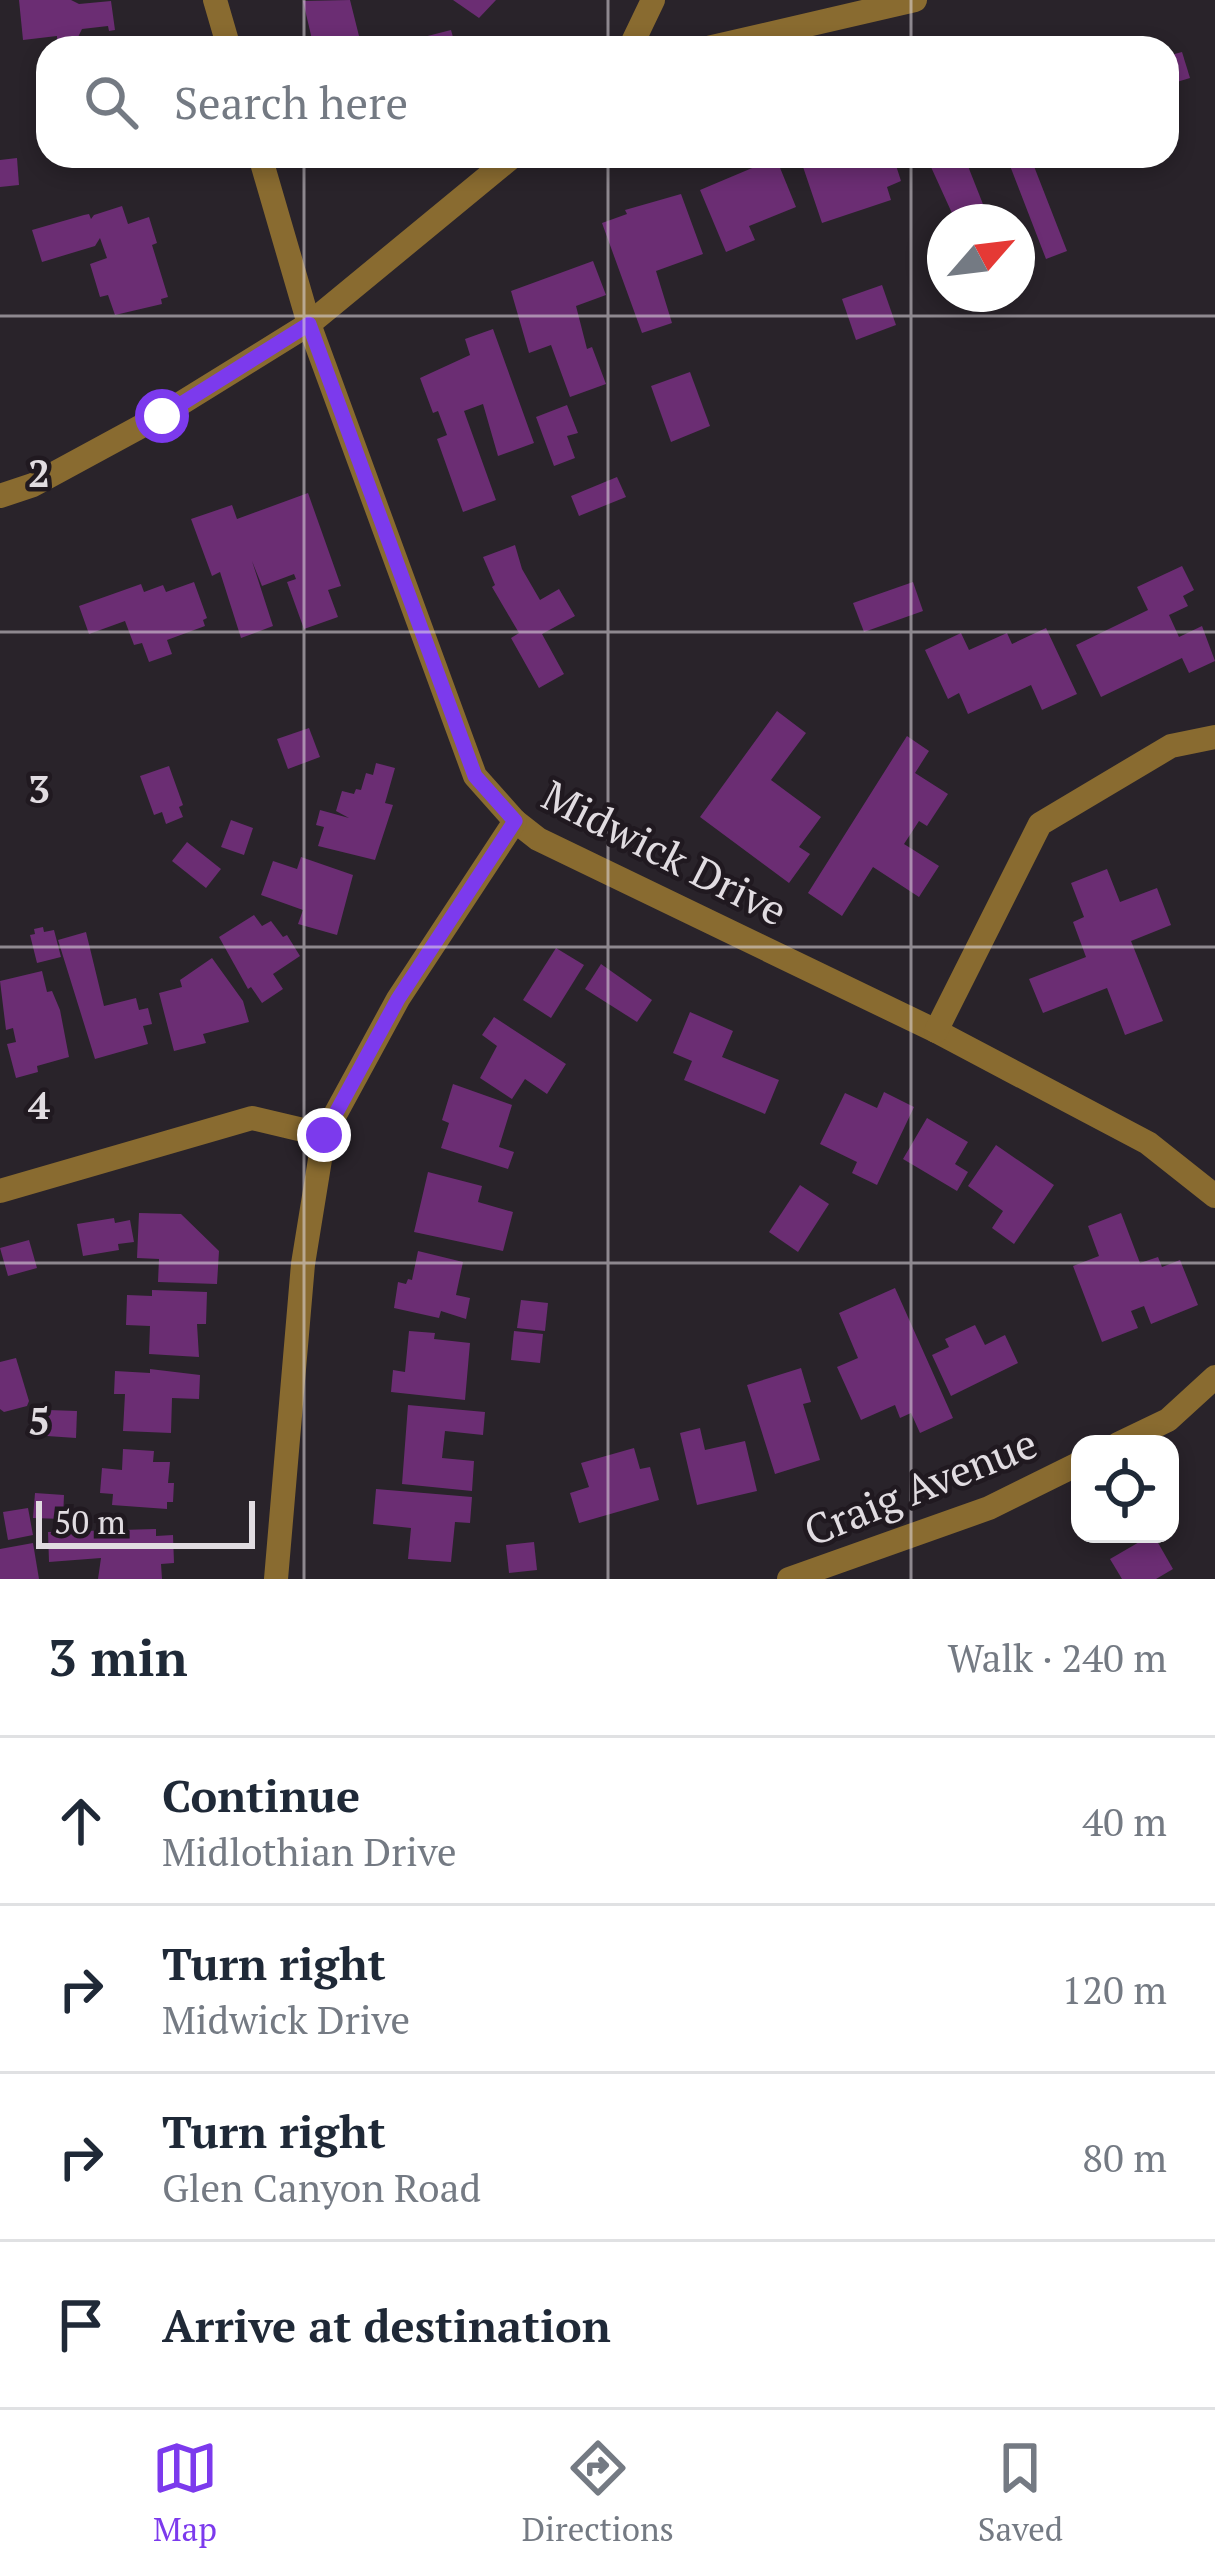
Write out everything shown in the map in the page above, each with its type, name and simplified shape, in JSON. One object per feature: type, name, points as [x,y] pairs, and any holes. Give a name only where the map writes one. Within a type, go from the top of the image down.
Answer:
[{"type":"street","points":[[215,0],[226,36]]},
{"type":"street","points":[[636,36],[653,0]]},
{"type":"street","points":[[760,36],[915,0]]},
{"type":"street","name":"Midwick Drive","points":[[264,168],[309,324],[475,776],[515,821],[538,839],[936,1031],[1148,1143],[1215,1196]]},
{"type":"street","points":[[0,496],[33,484],[162,416],[309,324],[498,168]]},
{"type":"street","points":[[936,1031],[1040,824],[1171,746],[1215,737]]},
{"type":"street","points":[[276,1579],[303,1264],[324,1135],[398,999],[515,821]]},
{"type":"street","points":[[0,1191],[252,1118],[324,1135]]},
{"type":"street","points":[[1137,1435],[1168,1420],[1215,1377]]},
{"type":"street","name":"Craig Avenue","points":[[789,1579],[989,1508],[1071,1467]]},
{"type":"building","points":[[19,0],[111,1],[115,30],[109,31],[108,26],[82,29],[78,36],[23,40]]},
{"type":"building","points":[[350,0],[359,36],[311,36],[303,1]]},
{"type":"building","points":[[453,0],[496,0],[479,18]]},
{"type":"building","points":[[1179,53],[1190,78],[1179,81]]},
{"type":"building","points":[[17,158],[19,185],[0,187],[0,160]]},
{"type":"building","points":[[752,168],[780,168],[796,207],[749,226],[755,240],[726,252],[700,190]]},
{"type":"building","points":[[803,168],[897,168],[901,181],[887,187],[891,200],[822,223]]},
{"type":"building","points":[[931,168],[969,168],[983,204],[948,204]]},
{"type":"building","points":[[1011,168],[1035,168],[1067,251],[1046,259],[1035,231],[1035,204],[1025,204]]},
{"type":"building","points":[[681,194],[703,254],[656,271],[672,323],[642,333],[602,223],[627,214],[625,210]]},
{"type":"building","points":[[122,206],[128,224],[149,217],[168,297],[161,299],[162,304],[115,315],[108,295],[100,297],[90,264],[107,258],[100,238],[95,246],[42,262],[32,230],[89,214],[91,219]]},
{"type":"building","points":[[593,261],[606,295],[576,306],[587,349],[592,347],[606,384],[570,397],[551,345],[529,353],[511,291]]},
{"type":"building","points":[[882,285],[896,325],[856,340],[842,299]]},
{"type":"building","points":[[493,329],[534,443],[498,456],[483,404],[464,411],[496,500],[463,512],[437,439],[447,435],[420,378],[470,355],[465,339]]},
{"type":"building","points":[[690,372],[710,426],[671,442],[651,386]]},
{"type":"building","points":[[567,405],[578,433],[567,436],[575,458],[554,466],[536,417]]},
{"type":"building","points":[[617,477],[626,497],[579,516],[571,496]]},
{"type":"building","points":[[308,493],[341,586],[328,590],[338,617],[304,629],[287,582],[296,579],[294,574],[262,586],[252,561],[273,626],[241,638],[220,572],[212,576],[191,519],[232,505],[237,519]]},
{"type":"building","points":[[515,545],[540,600],[559,589],[575,616],[542,634],[564,674],[539,688],[511,638],[519,633],[492,587],[483,557]]},
{"type":"building","points":[[1182,566],[1194,590],[1183,596],[1188,606],[1169,615],[1179,637],[1202,626],[1215,661],[1189,673],[1182,658],[1101,697],[1076,645],[1148,610],[1137,587]]},
{"type":"building","points":[[194,582],[207,618],[205,626],[167,640],[172,654],[149,662],[142,643],[134,645],[125,621],[89,634],[79,606],[141,584],[144,592],[163,585],[166,592]]},
{"type":"building","points":[[913,582],[923,611],[864,632],[853,603]]},
{"type":"building","points":[[1046,628],[1077,694],[1042,710],[1031,685],[968,714],[959,693],[948,699],[925,650],[961,633],[969,650],[1007,633],[1012,644]]},
{"type":"building","points":[[777,711],[806,733],[771,780],[821,817],[799,847],[810,854],[789,883],[700,817]]},
{"type":"building","points":[[309,728],[320,757],[288,769],[277,739]]},
{"type":"building","points":[[907,736],[929,751],[915,773],[948,794],[927,826],[919,821],[904,844],[939,866],[919,897],[873,867],[842,916],[808,893]]},
{"type":"building","points":[[376,763],[395,768],[385,803],[393,805],[375,860],[318,846],[324,827],[316,825],[320,810],[349,818],[336,811],[342,791],[354,794],[361,790],[366,773],[373,775]]},
{"type":"building","points":[[169,766],[183,817],[166,824],[162,812],[154,815],[140,776]]},
{"type":"building","points":[[231,820],[253,828],[244,855],[221,847]]},
{"type":"building","points":[[187,842],[221,869],[206,888],[172,861]]},
{"type":"building","points":[[301,857],[353,875],[337,935],[298,924],[303,910],[261,895],[273,861],[297,869]]},
{"type":"building","points":[[1107,869],[1120,902],[1157,888],[1171,925],[1131,941],[1163,1021],[1125,1035],[1107,988],[1043,1013],[1029,979],[1086,957],[1073,922],[1084,917],[1071,883]]},
{"type":"building","points":[[254,915],[262,926],[271,921],[283,937],[287,935],[300,956],[273,974],[283,989],[262,1003],[248,989],[219,937]]},
{"type":"building","points":[[43,927],[44,932],[54,930],[61,957],[37,963],[30,935]]},
{"type":"building","points":[[86,932],[104,1006],[136,998],[139,1010],[148,1008],[152,1024],[143,1026],[148,1044],[95,1059],[58,940]]},
{"type":"building","points":[[556,948],[584,965],[551,1018],[523,1000]]},
{"type":"building","points":[[212,958],[243,1001],[249,1022],[203,1034],[206,1043],[174,1051],[159,993],[182,987],[180,980]]},
{"type":"building","points":[[601,964],[652,1000],[637,1022],[585,989]]},
{"type":"building","points":[[42,971],[47,992],[52,991],[60,1010],[69,1057],[16,1078],[7,1044],[16,1042],[13,1028],[6,1030],[0,981]]},
{"type":"building","points":[[690,1012],[733,1031],[722,1057],[779,1080],[765,1114],[684,1080],[692,1061],[673,1053]]},
{"type":"building","points":[[494,1017],[566,1064],[547,1094],[525,1079],[512,1099],[480,1078],[497,1046],[482,1035]]},
{"type":"building","points":[[453,1084],[512,1105],[499,1147],[514,1152],[508,1169],[441,1148],[449,1123],[442,1120]]},
{"type":"building","points":[[884,1092],[914,1107],[877,1185],[852,1173],[857,1162],[820,1144],[845,1093],[877,1108]]},
{"type":"building","points":[[927,1118],[968,1142],[955,1164],[968,1172],[957,1191],[903,1159]]},
{"type":"building","points":[[996,1145],[1054,1185],[1014,1244],[992,1228],[1003,1211],[968,1186]]},
{"type":"building","points":[[428,1172],[482,1186],[478,1202],[513,1212],[503,1251],[414,1232]]},
{"type":"building","points":[[800,1185],[829,1204],[798,1252],[769,1232]]},
{"type":"building","points":[[139,1213],[181,1214],[219,1251],[217,1284],[158,1282],[159,1259],[137,1258]]},
{"type":"building","points":[[1121,1213],[1140,1263],[1158,1257],[1162,1267],[1180,1260],[1198,1305],[1151,1324],[1144,1306],[1131,1311],[1138,1328],[1102,1342],[1073,1266],[1099,1256],[1088,1226]]},
{"type":"building","points":[[114,1218],[115,1223],[130,1220],[134,1242],[118,1244],[119,1250],[83,1256],[77,1224]]},
{"type":"building","points":[[29,1240],[37,1268],[8,1276],[0,1248]]},
{"type":"building","points":[[418,1251],[463,1262],[456,1295],[470,1298],[466,1319],[441,1311],[439,1318],[394,1308],[398,1282],[412,1280]]},
{"type":"building","points":[[895,1288],[953,1418],[920,1433],[911,1413],[900,1418],[895,1405],[861,1420],[837,1367],[858,1358],[839,1313]]},
{"type":"building","points":[[152,1290],[207,1292],[206,1324],[197,1324],[199,1357],[149,1354],[150,1326],[126,1325],[127,1295],[152,1296]]},
{"type":"building","points":[[521,1300],[548,1303],[545,1331],[517,1328]]},
{"type":"building","points":[[975,1325],[985,1345],[1005,1335],[1018,1363],[951,1396],[932,1355],[949,1347],[945,1339]]},
{"type":"building","points":[[409,1331],[470,1343],[465,1400],[391,1392],[393,1370],[405,1372]]},
{"type":"building","points":[[514,1331],[543,1334],[540,1363],[511,1360]]},
{"type":"building","points":[[16,1358],[29,1401],[27,1406],[4,1412],[0,1409],[0,1362]]},
{"type":"building","points":[[801,1368],[811,1402],[803,1404],[820,1460],[775,1474],[747,1385]]},
{"type":"building","points":[[150,1369],[200,1375],[199,1399],[172,1398],[171,1433],[123,1431],[125,1394],[114,1394],[115,1371],[150,1373]]},
{"type":"building","points":[[408,1405],[485,1412],[483,1435],[445,1431],[442,1458],[474,1461],[472,1491],[402,1484]]},
{"type":"building","points":[[48,1410],[77,1411],[76,1438],[47,1436]]},
{"type":"building","points":[[700,1428],[705,1450],[745,1441],[757,1491],[697,1505],[680,1433]]},
{"type":"building","points":[[634,1448],[640,1469],[650,1467],[659,1500],[579,1523],[570,1493],[589,1487],[581,1463]]},
{"type":"building","points":[[123,1449],[154,1451],[153,1462],[170,1462],[173,1502],[167,1502],[167,1509],[112,1505],[113,1494],[100,1493],[102,1468],[122,1470]]},
{"type":"building","points":[[376,1489],[472,1497],[470,1523],[455,1522],[451,1562],[408,1559],[411,1528],[373,1524]]},
{"type":"building","points":[[35,1493],[64,1495],[63,1519],[33,1518]]},
{"type":"building","points":[[28,1508],[33,1535],[8,1540],[3,1512]]},
{"type":"building","points":[[156,1529],[156,1536],[173,1535],[174,1563],[161,1564],[162,1579],[98,1579],[101,1558],[49,1562],[48,1532]]},
{"type":"building","points":[[534,1542],[537,1570],[509,1573],[506,1545]]},
{"type":"building","points":[[33,1543],[39,1579],[0,1579],[0,1549]]},
{"type":"building","points":[[1138,1543],[1158,1543],[1173,1569],[1156,1579],[1122,1579],[1110,1559]]},
{"type":"route","points":[[162,416],[309,324],[475,776],[515,821],[398,999],[324,1135]]}]
